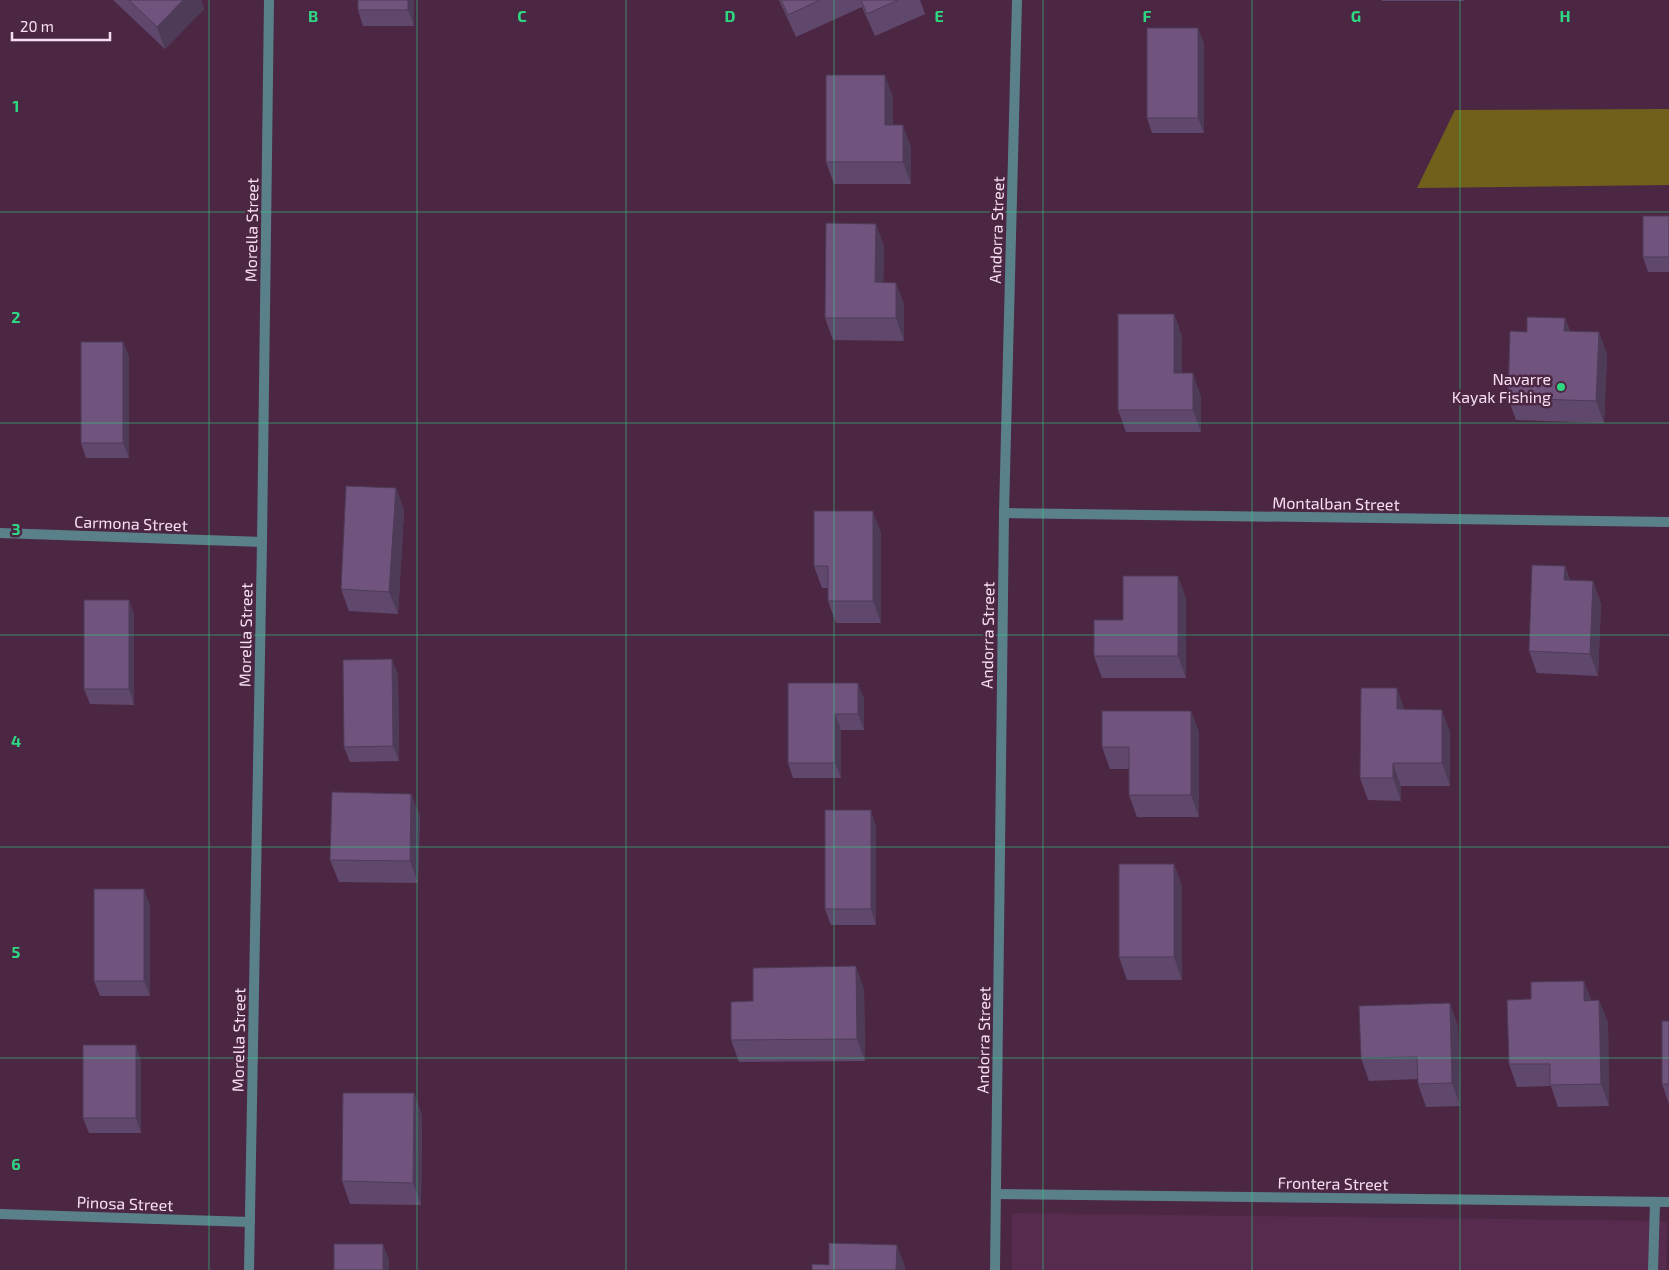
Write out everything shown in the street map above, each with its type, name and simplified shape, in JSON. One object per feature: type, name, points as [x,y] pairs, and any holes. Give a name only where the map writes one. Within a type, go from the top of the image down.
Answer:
[{"type":"street","name":"Morella Street","points":[[248,1270],[262,542],[269,0]]},
{"type":"street","name":"Andorra Street","points":[[995,1270],[1004,513],[1017,0]]},
{"type":"street","name":"Montalban Street","points":[[1004,513],[1669,522]]},
{"type":"street","name":"Carmona Street","points":[[0,534],[262,542]]},
{"type":"street","name":"Frontera Street","points":[[996,1194],[1669,1202]]},
{"type":"street","points":[[1653,1270],[1655,1202]]},
{"type":"street","name":"Pinosa Street","points":[[0,1214],[250,1222]]},
{"type":"shaded area","points":[[1669,109],[1669,185],[1417,188],[1455,110]]},
{"type":"shaded area","points":[[1012,1213],[1667,1221],[1666,1270],[1012,1270]]},
{"type":"building","points":[[129,0],[183,0],[157,27]]},
{"type":"building","points":[[358,0],[408,0],[408,10],[358,10]]},
{"type":"building","points":[[781,0],[820,0],[788,15]]},
{"type":"building","points":[[861,0],[898,0],[867,14]]},
{"type":"building","points":[[1147,28],[1198,28],[1198,118],[1147,118]]},
{"type":"building","points":[[826,75],[885,75],[885,125],[903,125],[903,162],[826,162]]},
{"type":"building","points":[[1643,216],[1669,216],[1669,257],[1643,257]]},
{"type":"building","points":[[826,223],[876,224],[875,282],[896,283],[896,318],[825,318]]},
{"type":"building","points":[[1118,314],[1174,314],[1174,373],[1193,373],[1193,410],[1118,410]]},
{"type":"building","name":"Navarre Kayak Fishing","points":[[1527,317],[1565,318],[1564,331],[1599,332],[1596,401],[1508,398],[1510,331],[1527,332]]},
{"type":"building","points":[[81,342],[123,342],[123,443],[81,443]]},
{"type":"building","points":[[346,486],[396,488],[389,592],[341,589]]},
{"type":"building","points":[[814,511],[873,511],[873,601],[828,601],[828,566],[814,566]]},
{"type":"building","points":[[1532,565],[1565,566],[1564,580],[1593,581],[1590,654],[1529,651]]},
{"type":"building","points":[[1123,576],[1178,576],[1178,656],[1094,656],[1094,620],[1123,620]]},
{"type":"building","points":[[84,600],[129,600],[129,689],[84,689]]},
{"type":"building","points":[[392,659],[393,746],[344,747],[343,660]]},
{"type":"building","points":[[788,683],[858,683],[858,714],[835,714],[835,763],[788,763]]},
{"type":"building","points":[[1361,688],[1397,688],[1397,709],[1442,710],[1442,763],[1393,763],[1393,778],[1360,778]]},
{"type":"building","points":[[1102,711],[1191,711],[1191,795],[1129,795],[1129,747],[1102,747]]},
{"type":"building","points":[[332,792],[411,794],[410,861],[330,860]]},
{"type":"building","points":[[825,810],[871,810],[871,909],[825,909]]},
{"type":"building","points":[[1119,864],[1174,864],[1174,957],[1119,957]]},
{"type":"building","points":[[94,889],[144,889],[144,981],[94,981]]},
{"type":"building","points":[[856,966],[857,1039],[731,1040],[731,1002],[753,1001],[753,968]]},
{"type":"building","points":[[1584,981],[1584,1001],[1599,1000],[1601,1084],[1550,1085],[1550,1064],[1509,1064],[1507,1000],[1531,999],[1531,982]]},
{"type":"building","points":[[1450,1003],[1452,1083],[1418,1084],[1417,1057],[1361,1058],[1359,1006]]},
{"type":"building","points":[[1662,1021],[1669,1021],[1669,1084],[1662,1084]]},
{"type":"building","points":[[83,1045],[136,1045],[136,1118],[83,1118]]},
{"type":"building","points":[[343,1093],[414,1093],[413,1183],[342,1181]]},
{"type":"building","points":[[829,1243],[897,1245],[896,1270],[812,1270],[812,1264],[829,1265]]},
{"type":"building","points":[[334,1244],[383,1244],[383,1270],[334,1270]]},
{"type":"place","name":"Navarre Kayak Fishing","points":[[1561,387]]}]
